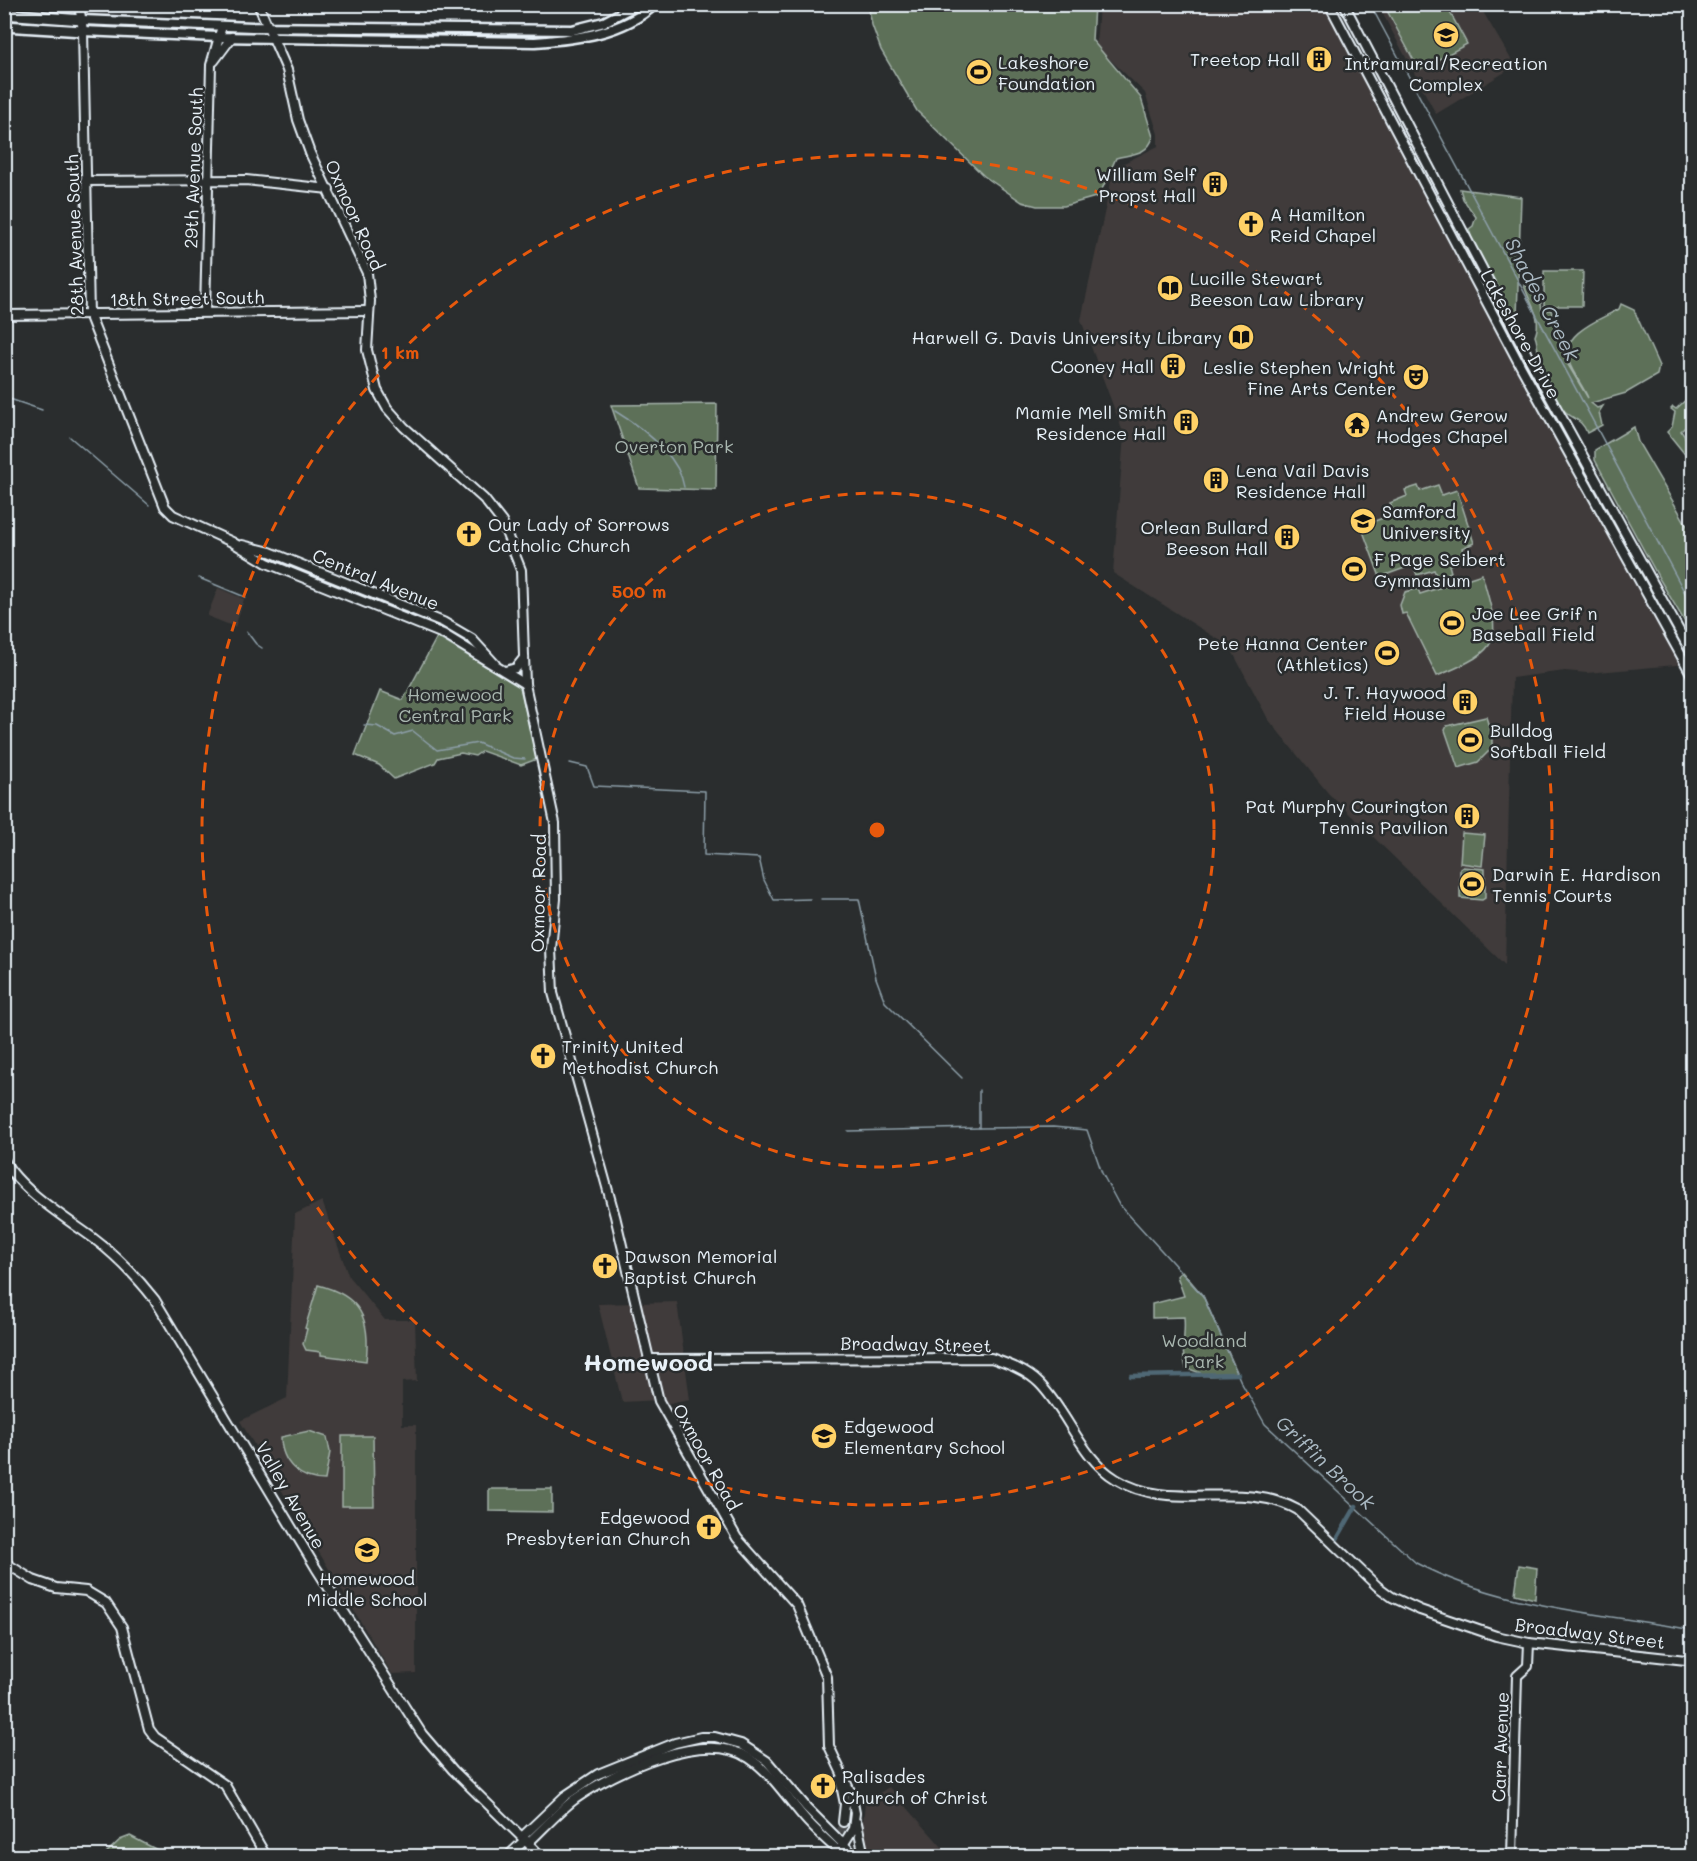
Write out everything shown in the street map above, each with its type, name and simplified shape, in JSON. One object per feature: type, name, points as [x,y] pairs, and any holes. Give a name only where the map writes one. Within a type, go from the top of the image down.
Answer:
[{"type":"highway","points":[[4,14],[82,20]]},
{"type":"highway","points":[[4,26],[83,31]]},
{"type":"main road","name":"28th Avenue South","points":[[79,4],[83,31],[88,314],[165,507]]},
{"type":"main road","points":[[82,20],[252,27],[572,30],[604,22],[638,4]]},
{"type":"main road","points":[[83,31],[218,37],[562,40],[617,27],[655,4]]},
{"type":"main road","name":"Lakeshore Drive","points":[[1329,4],[1521,367],[1692,675]]},
{"type":"main road","name":"Lakeshore Drive","points":[[1344,4],[1530,360],[1692,654]]},
{"type":"main road","points":[[252,27],[260,16],[258,5]]},
{"type":"main road","name":"Oxmoor Road","points":[[258,5],[286,70],[302,131],[367,273],[368,357],[376,390],[387,408],[426,448],[484,499],[502,522],[513,545],[523,585],[525,684],[555,823],[556,899],[551,949],[553,993],[617,1225],[659,1401],[728,1525],[744,1548],[803,1614],[827,1677],[828,1732],[832,1756]]},
{"type":"main road","name":"29th Avenue South","points":[[205,312],[212,64],[222,26]]},
{"type":"main road","points":[[212,64],[232,37]]},
{"type":"main road","points":[[86,181],[246,180],[329,189]]},
{"type":"main road","name":"18th Street South","points":[[4,315],[369,311]]},
{"type":"main road","name":"Central Avenue","points":[[165,507],[173,515],[232,542],[271,552],[443,622],[472,639],[495,664],[525,684]]},
{"type":"main road","points":[[505,671],[516,668],[525,656]]},
{"type":"main road","name":"Valley Avenue","points":[[4,1160],[15,1174],[53,1210],[123,1263],[155,1300],[322,1577],[422,1734],[453,1770],[541,1857]]},
{"type":"main road","name":"Broadway Street","points":[[648,1359],[976,1357],[1007,1364],[1038,1382],[1084,1448],[1115,1479],[1139,1491],[1166,1496],[1244,1495],[1284,1502],[1298,1509],[1392,1597],[1420,1610],[1487,1633],[1529,1643],[1686,1660],[1692,1658]]},
{"type":"main road","points":[[4,1562],[33,1580],[56,1588],[86,1591],[106,1603],[122,1627],[149,1729],[155,1737],[225,1785],[266,1857]]},
{"type":"main road","name":"Carr Avenue","points":[[1512,1857],[1517,1676],[1528,1666],[1529,1643]]},
{"type":"main road","points":[[508,1857],[574,1800],[610,1778],[679,1751],[702,1746],[723,1747],[747,1757],[764,1770],[809,1823],[841,1853],[855,1857]]},
{"type":"main road","points":[[832,1756],[851,1793],[858,1841],[864,1857]]},
{"type":"main road","points":[[832,1756],[845,1804],[843,1822]]},
{"type":"main road","points":[[841,1853],[853,1829],[855,1813]]},
{"type":"shaded area","name":"Samford University","points":[[1099,5],[1324,5],[1687,664],[1587,673],[1565,671],[1512,678],[1505,965],[1328,793],[1268,719],[1230,647],[1113,573],[1124,435],[1081,320],[1114,168],[1158,146],[1158,134],[1145,93],[1096,46]]},
{"type":"shaded area","name":"Intramural/Recreation Complex","points":[[1378,5],[1479,5],[1515,66],[1436,114]]},
{"type":"shaded area","points":[[218,588],[244,599],[235,627],[207,616]]},
{"type":"shaded area","name":"Homewood Middle School","points":[[322,1201],[349,1277],[385,1320],[415,1320],[417,1381],[402,1382],[402,1425],[416,1425],[416,1673],[392,1674],[240,1421],[287,1398],[295,1214]]},
{"type":"shaded area","points":[[677,1302],[690,1400],[668,1404],[660,1400],[622,1402],[598,1304]]},
{"type":"shaded area","points":[[889,1787],[950,1856],[869,1855],[862,1832],[865,1802]]},
{"type":"green space","points":[[868,5],[1094,5],[1092,40],[1141,98],[1153,137],[1151,143],[1138,153],[1116,158],[1099,196],[1064,206],[1037,206],[1022,202],[984,176],[917,111],[881,50]]},
{"type":"green space","points":[[1384,5],[1446,5],[1467,44],[1419,70]]},
{"type":"green space","points":[[1460,189],[1521,197],[1517,316],[1514,321],[1472,240],[1469,229],[1473,226],[1476,217],[1463,199]]},
{"type":"green space","points":[[1544,271],[1583,271],[1582,306],[1544,306]]},
{"type":"green space","points":[[1524,285],[1539,289],[1542,311],[1551,310],[1557,334],[1567,348],[1567,352],[1575,336],[1592,323],[1619,309],[1621,304],[1634,310],[1659,366],[1657,375],[1626,393],[1591,403],[1597,408],[1603,406],[1599,412],[1602,425],[1587,433],[1579,421],[1562,408],[1541,371],[1535,336],[1536,316]],"holes":[[[1567,352],[1573,371],[1588,398],[1567,363]]]},
{"type":"green space","points":[[1692,394],[1692,421],[1681,431],[1692,448],[1692,460],[1686,454],[1692,463],[1667,432],[1672,427],[1675,412],[1671,409],[1673,407],[1676,409]]},
{"type":"green space","name":"Overton Park","points":[[717,404],[716,490],[639,488],[611,405]]},
{"type":"green space","points":[[1634,427],[1638,442],[1692,534],[1692,634],[1595,460],[1595,450]]},
{"type":"green space","points":[[1438,485],[1442,495],[1457,490],[1474,543],[1462,548],[1465,560],[1449,565],[1451,572],[1437,577],[1434,570],[1417,575],[1413,565],[1380,577],[1361,526],[1394,514],[1390,503],[1407,496],[1405,490],[1418,486],[1420,491]]},
{"type":"green space","name":"Joe Lee Grif n Baseball Field","points":[[1482,574],[1492,614],[1494,629],[1492,640],[1486,650],[1475,658],[1437,676],[1406,613],[1402,614],[1400,605],[1405,592],[1418,589],[1420,594]]},
{"type":"green space","name":"Homewood Central Park","points":[[437,637],[520,687],[537,759],[521,765],[482,751],[475,756],[461,753],[438,758],[435,763],[394,779],[379,765],[355,755],[380,691],[403,700]]},
{"type":"green space","name":"Bulldog Softball Field","points":[[1486,717],[1492,736],[1492,748],[1478,762],[1458,768],[1445,730],[1447,726]]},
{"type":"green space","name":"Darwin E. Hardison Tennis Courts","points":[[1462,833],[1485,835],[1482,866],[1460,863]]},
{"type":"green space","name":"Darwin E. Hardison Tennis Courts","points":[[1463,867],[1485,869],[1485,898],[1482,900],[1460,898],[1460,869]]},
{"type":"green space","name":"Woodland Park","points":[[1182,1271],[1203,1296],[1238,1374],[1209,1376],[1186,1368],[1183,1355],[1184,1317],[1152,1318],[1152,1304],[1184,1296],[1177,1276]]},
{"type":"green space","points":[[318,1285],[344,1296],[360,1311],[367,1333],[366,1361],[321,1355],[321,1352],[306,1350],[303,1344],[307,1329],[305,1328]]},
{"type":"green space","points":[[309,1431],[327,1437],[330,1452],[325,1480],[300,1473],[284,1455],[281,1437]]},
{"type":"green space","points":[[342,1436],[373,1436],[374,1506],[342,1506]]},
{"type":"green space","points":[[489,1489],[552,1489],[552,1512],[489,1511]]},
{"type":"green space","points":[[1519,1565],[1537,1568],[1535,1599],[1515,1594]]},
{"type":"green space","points":[[130,1836],[169,1856],[103,1856],[120,1840]]},
{"type":"waterway","name":"Shades Creek","points":[[1370,4],[1692,606]]},
{"type":"waterway","name":"Griffin Brook","points":[[4,397],[42,410]]},
{"type":"waterway","points":[[615,411],[636,425],[667,453],[681,475],[684,487]]},
{"type":"waterway","name":"Griffin Brook","points":[[70,437],[149,505]]},
{"type":"waterway","name":"Griffin Brook","points":[[199,578],[245,597]]},
{"type":"waterway","name":"Griffin Brook","points":[[247,632],[262,648]]},
{"type":"waterway","name":"Griffin Brook","points":[[364,725],[377,726],[395,736],[413,731],[437,750],[478,743],[513,758],[525,759]]},
{"type":"waterway","name":"Griffin Brook","points":[[570,763],[587,767],[594,786],[705,791],[704,855],[759,858],[764,880],[774,900],[810,899]]},
{"type":"waterway","name":"Griffin Brook","points":[[821,899],[859,899],[876,978],[885,1002],[962,1078]]},
{"type":"waterway","name":"Griffin Brook","points":[[979,1090],[979,1128],[1053,1127],[1087,1130],[1102,1173],[1118,1203],[1203,1296],[1241,1382],[1265,1424],[1416,1563],[1448,1578],[1516,1599],[1551,1607],[1692,1630]]},
{"type":"waterway","points":[[848,1131],[979,1128]]},
{"type":"waterway","points":[[1131,1376],[1238,1374]]},
{"type":"waterway","points":[[1337,1539],[1356,1506]]},
{"type":"tunnel","points":[[838,1844],[843,1822]]},
{"type":"place","name":"Intramural/Recreation Complex","points":[[1446,35]]},
{"type":"place","name":"Treetop Hall","points":[[1319,59]]},
{"type":"place","name":"Lakeshore Foundation","points":[[979,72]]},
{"type":"place","name":"William Self Propst Hall","points":[[1215,184]]},
{"type":"place","name":"A Hamilton Reid Chapel","points":[[1251,224]]},
{"type":"place","name":"Lucille Stewart Beeson Law Library","points":[[1170,288]]},
{"type":"place","name":"Harwell G. Davis University Library","points":[[1241,337]]},
{"type":"place","name":"Cooney Hall","points":[[1173,366]]},
{"type":"place","name":"Leslie Stephen Wright Fine Arts Center","points":[[1416,377]]},
{"type":"place","name":"Mamie Mell Smith Residence Hall","points":[[1186,422]]},
{"type":"place","name":"Andrew Gerow Hodges Chapel","points":[[1357,425]]},
{"type":"place","name":"Lena Vail Davis Residence Hall","points":[[1216,480]]},
{"type":"place","name":"Samford University","points":[[1363,521]]},
{"type":"place","name":"Our Lady of Sorrows Catholic Church","points":[[469,534]]},
{"type":"place","name":"Orlean Bullard Beeson Hall","points":[[1287,537]]},
{"type":"place","name":"F Page Seibert Gymnasium","points":[[1354,569]]},
{"type":"place","name":"Joe Lee Grif n Baseball Field","points":[[1452,623]]},
{"type":"place","name":"Pete Hanna Center (Athletics)","points":[[1387,653]]},
{"type":"place","name":"J. T. Haywood Field House","points":[[1465,702]]},
{"type":"place","name":"Bulldog Softball Field","points":[[1470,740]]},
{"type":"place","name":"Pat Murphy Courington Tennis Pavilion","points":[[1467,816]]},
{"type":"place","name":"Darwin E. Hardison Tennis Courts","points":[[1472,884]]},
{"type":"place","name":"Trinity United Methodist Church","points":[[543,1056]]},
{"type":"place","name":"Dawson Memorial Baptist Church","points":[[605,1266]]},
{"type":"place","name":"Edgewood Elementary School","points":[[824,1436]]},
{"type":"place","name":"Edgewood Presbyterian Church","points":[[709,1527]]},
{"type":"place","name":"Homewood Middle School","points":[[367,1550]]},
{"type":"place","name":"Palisades Church of Christ","points":[[823,1786]]},
{"type":"district","name":"Homewood","points":[[648,1361]]}]
